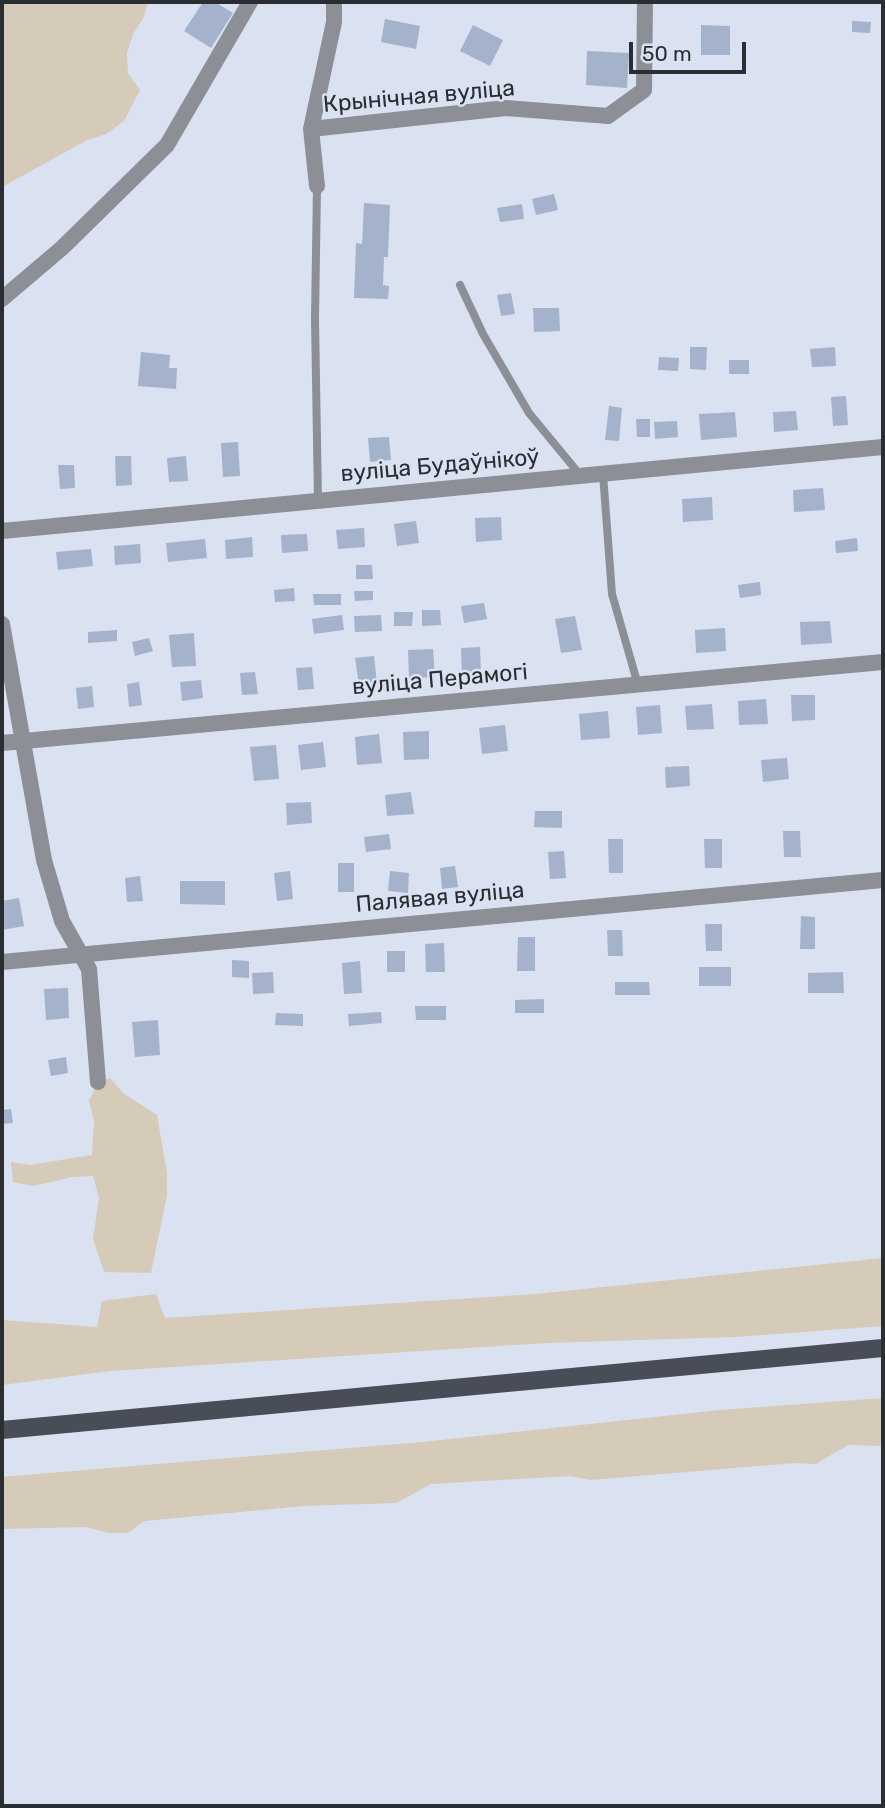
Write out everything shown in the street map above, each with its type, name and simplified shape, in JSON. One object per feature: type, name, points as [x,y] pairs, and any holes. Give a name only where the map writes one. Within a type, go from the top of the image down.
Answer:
[{"type":"main road","points":[[2,1430],[883,1348]]},
{"type":"street","points":[[2,299],[62,248],[167,145],[250,2]]},
{"type":"street","points":[[317,186],[311,129],[334,22],[334,2]]},
{"type":"street","name":"Крынічная вуліца","points":[[311,129],[506,108],[608,116],[644,90],[645,2]]},
{"type":"street","name":"вуліца Будаўнікоў","points":[[2,531],[883,447]]},
{"type":"street","points":[[2,624],[44,860],[62,921],[89,969],[98,1082]]},
{"type":"street","name":"вуліца Перамогі","points":[[2,743],[883,662]]},
{"type":"street","name":"Палявая вуліца","points":[[2,962],[883,880]]},
{"type":"lane","points":[[317,186],[315,319],[318,501]]},
{"type":"lane","points":[[460,285],[483,334],[529,412],[581,476]]},
{"type":"lane","points":[[603,474],[612,594],[638,685]]},
{"type":"shaded area","points":[[2,2],[148,2],[127,53],[128,73],[140,90],[124,121],[106,134],[87,140],[2,187]]},
{"type":"shaded area","points":[[110,1078],[123,1093],[157,1115],[167,1173],[167,1195],[151,1273],[104,1272],[93,1239],[99,1198],[93,1176],[72,1177],[33,1186],[13,1182],[11,1162],[30,1165],[92,1155],[94,1121],[89,1101],[98,1082]]},
{"type":"shaded area","points":[[883,1258],[883,1326],[736,1337],[546,1343],[110,1371],[2,1385],[2,1320],[97,1327],[102,1301],[156,1294],[165,1318],[536,1294]]},
{"type":"shaded area","points":[[883,1398],[883,1446],[848,1445],[816,1464],[795,1463],[591,1480],[570,1476],[431,1484],[396,1503],[304,1506],[144,1521],[128,1533],[108,1533],[86,1527],[2,1529],[2,1477],[423,1442],[720,1410]]},
{"type":"building","points":[[203,2],[215,2],[233,13],[211,48],[184,31]]},
{"type":"building","points":[[385,19],[420,26],[416,49],[381,42]]},
{"type":"building","points":[[852,21],[871,22],[870,33],[852,32]]},
{"type":"building","points":[[473,25],[503,40],[490,66],[460,51]]},
{"type":"building","points":[[701,25],[730,26],[730,55],[701,55]]},
{"type":"building","points":[[587,51],[629,53],[627,88],[586,85]]},
{"type":"building","points":[[554,194],[558,210],[536,215],[532,199]]},
{"type":"building","points":[[364,203],[390,205],[388,257],[384,257],[383,285],[389,286],[388,299],[354,298],[356,243],[362,244]]},
{"type":"building","points":[[522,204],[524,219],[500,222],[497,208]]},
{"type":"building","points":[[511,293],[515,314],[501,316],[497,295]]},
{"type":"building","points":[[533,308],[559,308],[560,331],[534,332]]},
{"type":"building","points":[[690,347],[707,347],[706,370],[690,369]]},
{"type":"building","points":[[835,347],[836,366],[812,367],[810,349]]},
{"type":"building","points":[[141,352],[170,355],[169,368],[177,368],[176,389],[138,386]]},
{"type":"building","points":[[659,357],[679,358],[678,371],[658,370]]},
{"type":"building","points":[[729,360],[749,360],[749,374],[729,374]]},
{"type":"building","points":[[846,396],[848,425],[833,426],[831,397]]},
{"type":"building","points":[[609,406],[622,408],[619,441],[605,440]]},
{"type":"building","points":[[796,411],[798,430],[774,432],[773,412]]},
{"type":"building","points":[[735,412],[737,437],[701,440],[699,414]]},
{"type":"building","points":[[636,419],[650,419],[650,437],[637,437]]},
{"type":"building","points":[[677,421],[678,437],[655,439],[654,422]]},
{"type":"building","points":[[389,437],[391,460],[370,462],[368,438]]},
{"type":"building","points":[[238,442],[240,476],[223,477],[221,443]]},
{"type":"building","points":[[115,456],[131,456],[132,485],[116,486]]},
{"type":"building","points":[[186,456],[188,481],[169,482],[167,458]]},
{"type":"building","points":[[58,465],[74,465],[75,488],[60,489]]},
{"type":"building","points":[[823,488],[825,510],[794,512],[793,490]]},
{"type":"building","points":[[712,497],[713,520],[683,522],[682,499]]},
{"type":"building","points":[[501,517],[502,540],[476,542],[475,518]]},
{"type":"building","points":[[416,521],[419,543],[397,546],[394,524]]},
{"type":"building","points":[[364,528],[365,547],[338,549],[336,530]]},
{"type":"building","points":[[307,534],[308,551],[282,553],[281,535]]},
{"type":"building","points":[[252,537],[253,557],[226,559],[225,540]]},
{"type":"building","points":[[857,538],[858,551],[836,553],[835,541]]},
{"type":"building","points":[[205,539],[207,558],[168,562],[166,543]]},
{"type":"building","points":[[140,544],[141,563],[115,565],[114,546]]},
{"type":"building","points":[[91,549],[93,566],[58,570],[56,552]]},
{"type":"building","points":[[356,565],[372,565],[373,579],[356,579]]},
{"type":"building","points":[[760,582],[761,595],[740,598],[738,585]]},
{"type":"building","points":[[294,588],[295,601],[275,602],[274,590]]},
{"type":"building","points":[[354,591],[373,591],[373,600],[355,601]]},
{"type":"building","points":[[313,594],[341,594],[341,605],[314,605]]},
{"type":"building","points":[[484,603],[487,619],[464,623],[461,606]]},
{"type":"building","points":[[422,610],[440,610],[441,625],[422,626]]},
{"type":"building","points":[[394,612],[413,612],[412,626],[394,626]]},
{"type":"building","points":[[342,615],[344,630],[314,634],[312,619]]},
{"type":"building","points":[[381,615],[382,631],[355,632],[354,616]]},
{"type":"building","points":[[575,616],[582,650],[561,653],[555,619]]},
{"type":"building","points":[[830,621],[832,643],[801,645],[800,622]]},
{"type":"building","points":[[725,628],[726,651],[696,653],[695,630]]},
{"type":"building","points":[[117,630],[117,641],[88,643],[88,632]]},
{"type":"building","points":[[194,633],[196,666],[172,667],[169,635]]},
{"type":"building","points":[[149,638],[153,651],[135,656],[132,642]]},
{"type":"building","points":[[480,647],[481,674],[462,675],[461,648]]},
{"type":"building","points":[[433,649],[435,677],[409,678],[408,650]]},
{"type":"building","points":[[374,656],[377,683],[359,685],[355,658]]},
{"type":"building","points":[[312,667],[314,689],[298,690],[296,668]]},
{"type":"building","points":[[255,672],[258,694],[242,695],[240,673]]},
{"type":"building","points":[[201,680],[203,698],[182,701],[180,682]]},
{"type":"building","points":[[139,682],[142,705],[129,707],[127,684]]},
{"type":"building","points":[[92,686],[94,707],[78,709],[76,688]]},
{"type":"building","points":[[791,695],[815,695],[815,720],[792,721]]},
{"type":"building","points":[[766,699],[768,724],[739,725],[738,701]]},
{"type":"building","points":[[712,704],[714,729],[687,730],[685,706]]},
{"type":"building","points":[[660,705],[662,733],[638,735],[636,707]]},
{"type":"building","points":[[608,711],[610,738],[581,740],[579,714]]},
{"type":"building","points":[[505,725],[508,751],[482,754],[479,728]]},
{"type":"building","points":[[429,731],[429,759],[404,760],[403,732]]},
{"type":"building","points":[[379,734],[382,763],[357,765],[355,737]]},
{"type":"building","points":[[323,742],[326,767],[301,770],[298,745]]},
{"type":"building","points":[[276,745],[279,779],[254,781],[250,747]]},
{"type":"building","points":[[787,758],[789,779],[763,782],[761,760]]},
{"type":"building","points":[[689,766],[690,786],[666,788],[665,767]]},
{"type":"building","points":[[411,792],[414,814],[387,816],[385,795]]},
{"type":"building","points":[[311,802],[312,823],[287,825],[286,803]]},
{"type":"building","points":[[535,811],[562,811],[562,828],[534,827]]},
{"type":"building","points":[[783,831],[800,831],[801,857],[784,857]]},
{"type":"building","points":[[389,834],[391,849],[366,852],[364,837]]},
{"type":"building","points":[[608,839],[623,839],[623,873],[609,873]]},
{"type":"building","points":[[704,839],[722,839],[722,868],[705,868]]},
{"type":"building","points":[[564,851],[566,878],[550,879],[548,852]]},
{"type":"building","points":[[338,863],[354,863],[354,892],[338,892]]},
{"type":"building","points":[[455,866],[458,887],[442,889],[440,868]]},
{"type":"building","points":[[290,871],[293,899],[277,901],[274,873]]},
{"type":"building","points":[[390,871],[409,873],[408,893],[388,891]]},
{"type":"building","points":[[140,876],[143,901],[127,902],[125,878]]},
{"type":"building","points":[[180,881],[225,881],[225,905],[180,904]]},
{"type":"building","points":[[19,898],[24,926],[2,930],[2,901]]},
{"type":"building","points":[[801,916],[815,917],[815,949],[800,949]]},
{"type":"building","points":[[705,924],[722,924],[722,951],[706,951]]},
{"type":"building","points":[[607,930],[622,930],[623,956],[608,956]]},
{"type":"building","points":[[518,937],[535,937],[535,971],[517,971]]},
{"type":"building","points":[[444,943],[445,972],[426,972],[425,944]]},
{"type":"building","points":[[387,951],[405,951],[405,972],[387,972]]},
{"type":"building","points":[[232,960],[249,961],[249,978],[232,977]]},
{"type":"building","points":[[360,961],[362,993],[344,994],[342,963]]},
{"type":"building","points":[[699,967],[731,967],[731,986],[699,986]]},
{"type":"building","points":[[273,972],[274,993],[253,994],[252,973]]},
{"type":"building","points":[[843,972],[844,993],[808,993],[808,973]]},
{"type":"building","points":[[615,982],[649,982],[650,995],[615,995]]},
{"type":"building","points":[[68,988],[69,1018],[46,1020],[44,989]]},
{"type":"building","points":[[544,999],[544,1013],[515,1013],[515,1000]]},
{"type":"building","points":[[415,1006],[446,1006],[446,1020],[416,1020]]},
{"type":"building","points":[[381,1012],[382,1023],[349,1026],[348,1014]]},
{"type":"building","points":[[276,1013],[303,1014],[303,1026],[275,1025]]},
{"type":"building","points":[[158,1020],[160,1055],[135,1057],[132,1022]]},
{"type":"building","points":[[66,1057],[68,1073],[51,1076],[48,1060]]},
{"type":"building","points":[[11,1109],[13,1123],[2,1124],[2,1110]]}]
